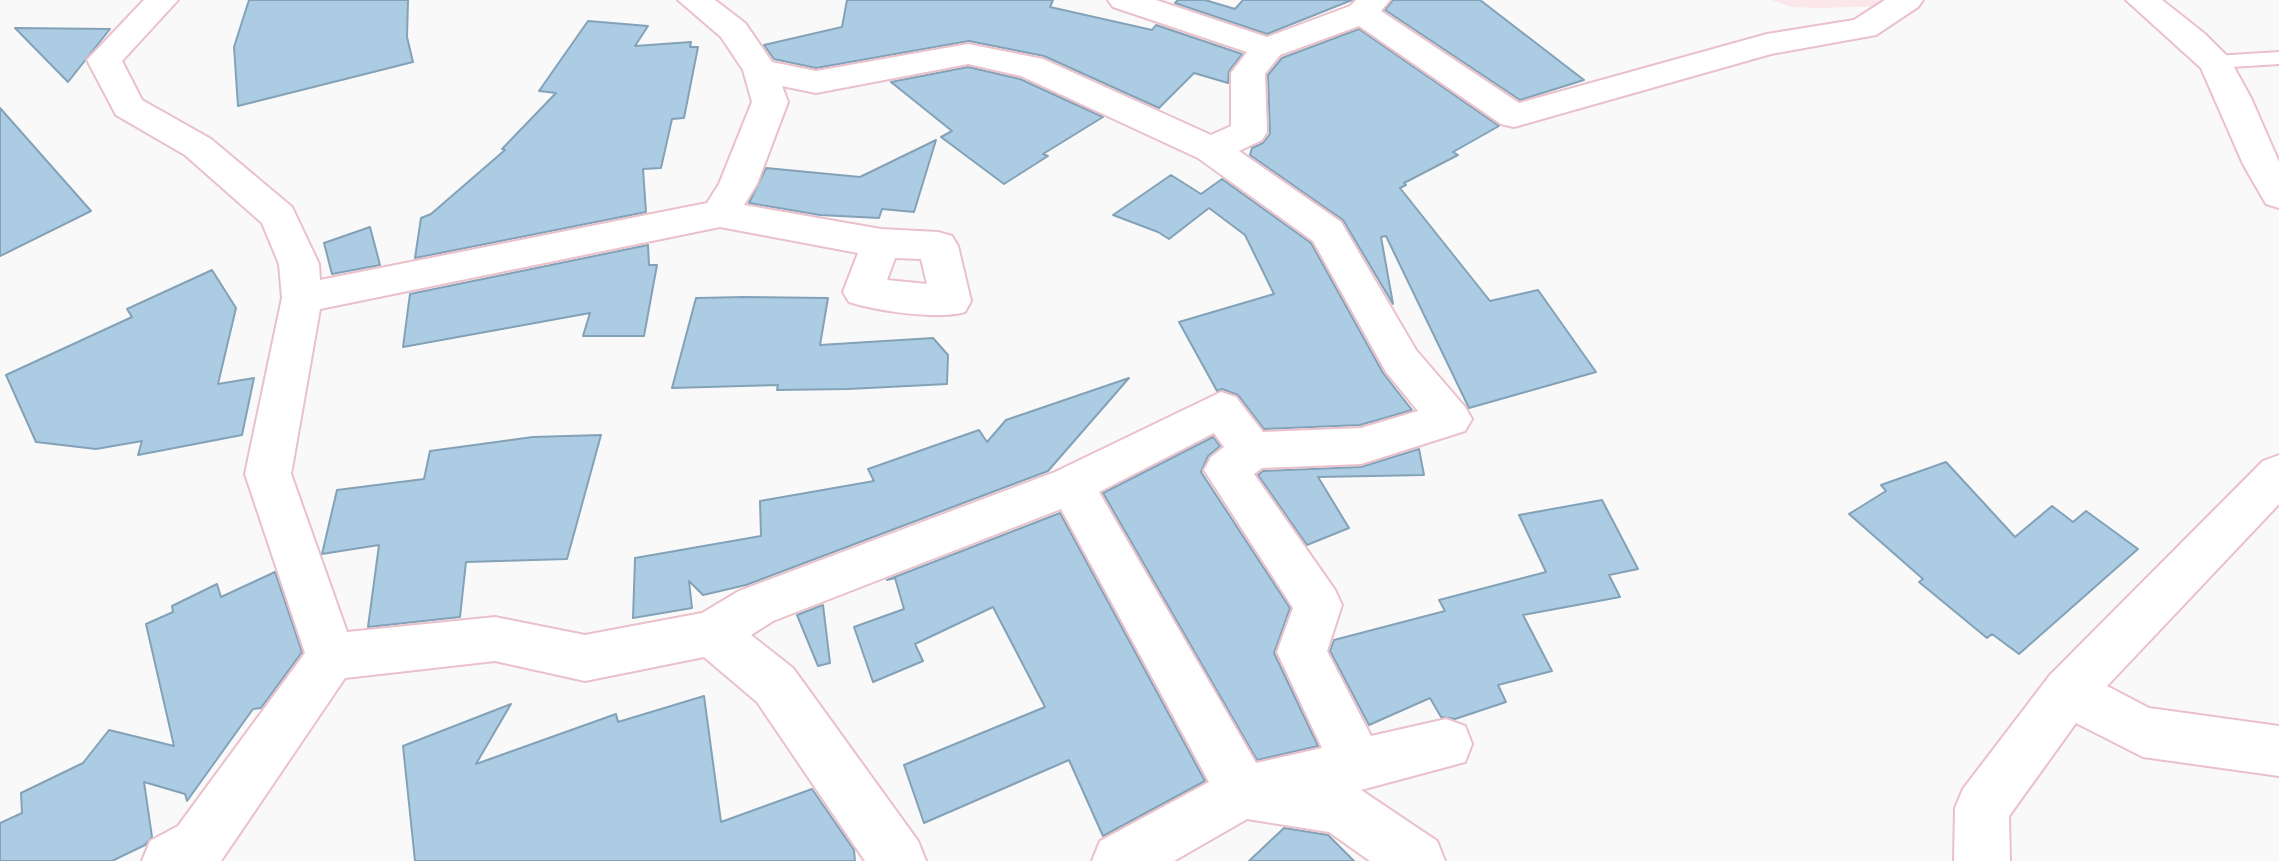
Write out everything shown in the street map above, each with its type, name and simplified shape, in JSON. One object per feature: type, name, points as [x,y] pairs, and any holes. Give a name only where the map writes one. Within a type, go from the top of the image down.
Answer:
[{"type":"street","points":[[162,0],[104,60],[128,107],[198,147],[278,216],[299,264],[302,298],[268,474],[331,657]]},
{"type":"street","points":[[694,0],[733,30],[760,70],[770,102],[738,184],[720,214]]},
{"type":"street","points":[[1124,0],[1268,48]]},
{"type":"street","points":[[1211,149],[1249,132],[1248,73],[1268,48],[1368,6],[1514,116],[1767,44],[1864,28],[1907,0]]},
{"type":"street","points":[[2142,0],[2215,62],[2245,125],[2261,168],[2279,195]]},
{"type":"street","points":[[760,70],[816,82],[968,54],[1031,67],[1211,149],[1327,232],[1401,361],[1450,419],[1361,446],[1252,450],[1227,470],[1318,605],[1302,652],[1357,764]]},
{"type":"street","points":[[302,298],[720,214],[881,243]]},
{"type":"street","points":[[170,861],[198,846],[331,657],[495,639],[585,658],[712,633],[756,606],[1071,485],[1221,409],[1252,450]]},
{"type":"street","points":[[1982,861],[1982,808],[2068,692],[2279,474]]},
{"type":"street","points":[[1071,485],[1243,792]]},
{"type":"street","points":[[712,633],[775,685],[898,861]]},
{"type":"street","points":[[2068,692],[2143,732],[2279,751]]},
{"type":"street","points":[[1120,861],[1243,792],[1446,744]]},
{"type":"street","points":[[1243,792],[1340,807],[1417,861]]},
{"type":"lane","points":[[2215,62],[2279,58]]},
{"type":"shaded area","points":[[1772,0],[1892,0],[1882,6],[1820,8],[1791,7]]},
{"type":"building","points":[[249,0],[408,0],[407,37],[413,62],[238,106],[234,47]]},
{"type":"building","points":[[847,0],[1053,0],[1050,7],[1152,30],[1156,25],[1242,54],[1229,71],[1228,83],[1194,73],[1159,108],[1044,56],[969,41],[816,68],[774,59],[764,45],[842,27]]},
{"type":"building","points":[[1178,0],[1205,0],[1235,9],[1243,0],[1352,0],[1267,34],[1175,3]]},
{"type":"building","points":[[1393,0],[1480,0],[1584,80],[1520,100],[1385,10]]},
{"type":"building","points":[[588,21],[648,26],[635,46],[691,42],[690,47],[698,47],[684,118],[672,119],[661,168],[643,169],[646,212],[415,258],[421,218],[431,214],[505,150],[502,149],[556,93],[539,91]]},
{"type":"building","points":[[15,28],[110,29],[68,82]]},
{"type":"building","points":[[1359,29],[1499,126],[1453,152],[1458,155],[1400,188],[1490,301],[1538,290],[1596,372],[1469,408],[1386,236],[1381,237],[1393,304],[1343,220],[1250,155],[1252,148],[1263,143],[1270,134],[1268,75],[1282,58]]},
{"type":"building","points":[[968,67],[1020,79],[1103,117],[1043,154],[1048,156],[1004,184],[941,137],[952,131],[891,82]]},
{"type":"building","points":[[0,108],[91,211],[0,256]]},
{"type":"building","points":[[936,140],[914,212],[882,209],[879,218],[820,215],[749,203],[766,168],[860,177]]},
{"type":"building","points":[[1171,175],[1201,194],[1222,179],[1311,243],[1383,373],[1412,410],[1360,425],[1264,429],[1238,395],[1222,389],[1217,391],[1179,322],[1274,294],[1245,235],[1209,208],[1169,239],[1113,215]]},
{"type":"building","points":[[370,227],[380,265],[332,274],[324,243]]},
{"type":"building","points":[[648,245],[649,265],[657,265],[644,336],[583,336],[590,313],[403,347],[410,294]]},
{"type":"building","points":[[212,270],[236,308],[218,384],[254,378],[242,435],[138,455],[142,441],[96,449],[36,442],[6,375],[132,317],[127,309]]},
{"type":"building","points":[[696,298],[828,298],[820,345],[933,338],[948,355],[947,384],[848,389],[777,390],[778,385],[672,388]]},
{"type":"building","points":[[1129,378],[1048,471],[746,585],[703,595],[689,581],[692,608],[633,618],[635,558],[761,536],[760,501],[874,481],[868,469],[979,430],[987,442],[1006,420]]},
{"type":"building","points":[[601,435],[567,559],[466,562],[460,617],[368,627],[379,545],[322,554],[337,490],[424,479],[430,451],[533,437]]},
{"type":"building","points":[[1213,437],[1220,446],[1208,456],[1201,472],[1290,608],[1274,653],[1318,746],[1257,760],[1103,493]]},
{"type":"building","points":[[1419,449],[1424,475],[1318,477],[1349,528],[1307,545],[1258,475],[1263,471],[1361,467]]},
{"type":"building","points":[[1946,462],[2015,537],[2052,506],[2073,522],[2086,511],[2138,549],[2019,654],[1992,634],[1987,638],[1919,582],[1923,579],[1849,514],[1886,491],[1881,485]]},
{"type":"building","points":[[1602,500],[1638,569],[1609,575],[1620,597],[1523,615],[1552,671],[1498,685],[1506,702],[1455,719],[1441,717],[1430,698],[1369,725],[1330,651],[1334,640],[1445,611],[1439,600],[1546,572],[1519,515]]},
{"type":"building","points":[[1060,513],[1205,781],[1103,836],[1069,760],[924,823],[904,765],[1045,707],[993,607],[915,644],[923,661],[873,682],[854,627],[904,609],[895,578],[887,580]]},
{"type":"building","points":[[275,572],[302,652],[261,708],[253,709],[187,801],[185,794],[144,782],[152,837],[145,845],[112,861],[0,861],[0,823],[22,813],[21,793],[83,763],[109,730],[174,746],[146,624],[173,612],[172,606],[217,584],[221,597]]},
{"type":"building","points":[[823,605],[830,663],[818,666],[797,615]]},
{"type":"building","points":[[704,696],[721,822],[812,789],[854,850],[855,861],[415,861],[403,746],[511,704],[476,764],[616,714],[618,722]]},
{"type":"building","points":[[1284,828],[1328,835],[1354,861],[1249,861]]}]
